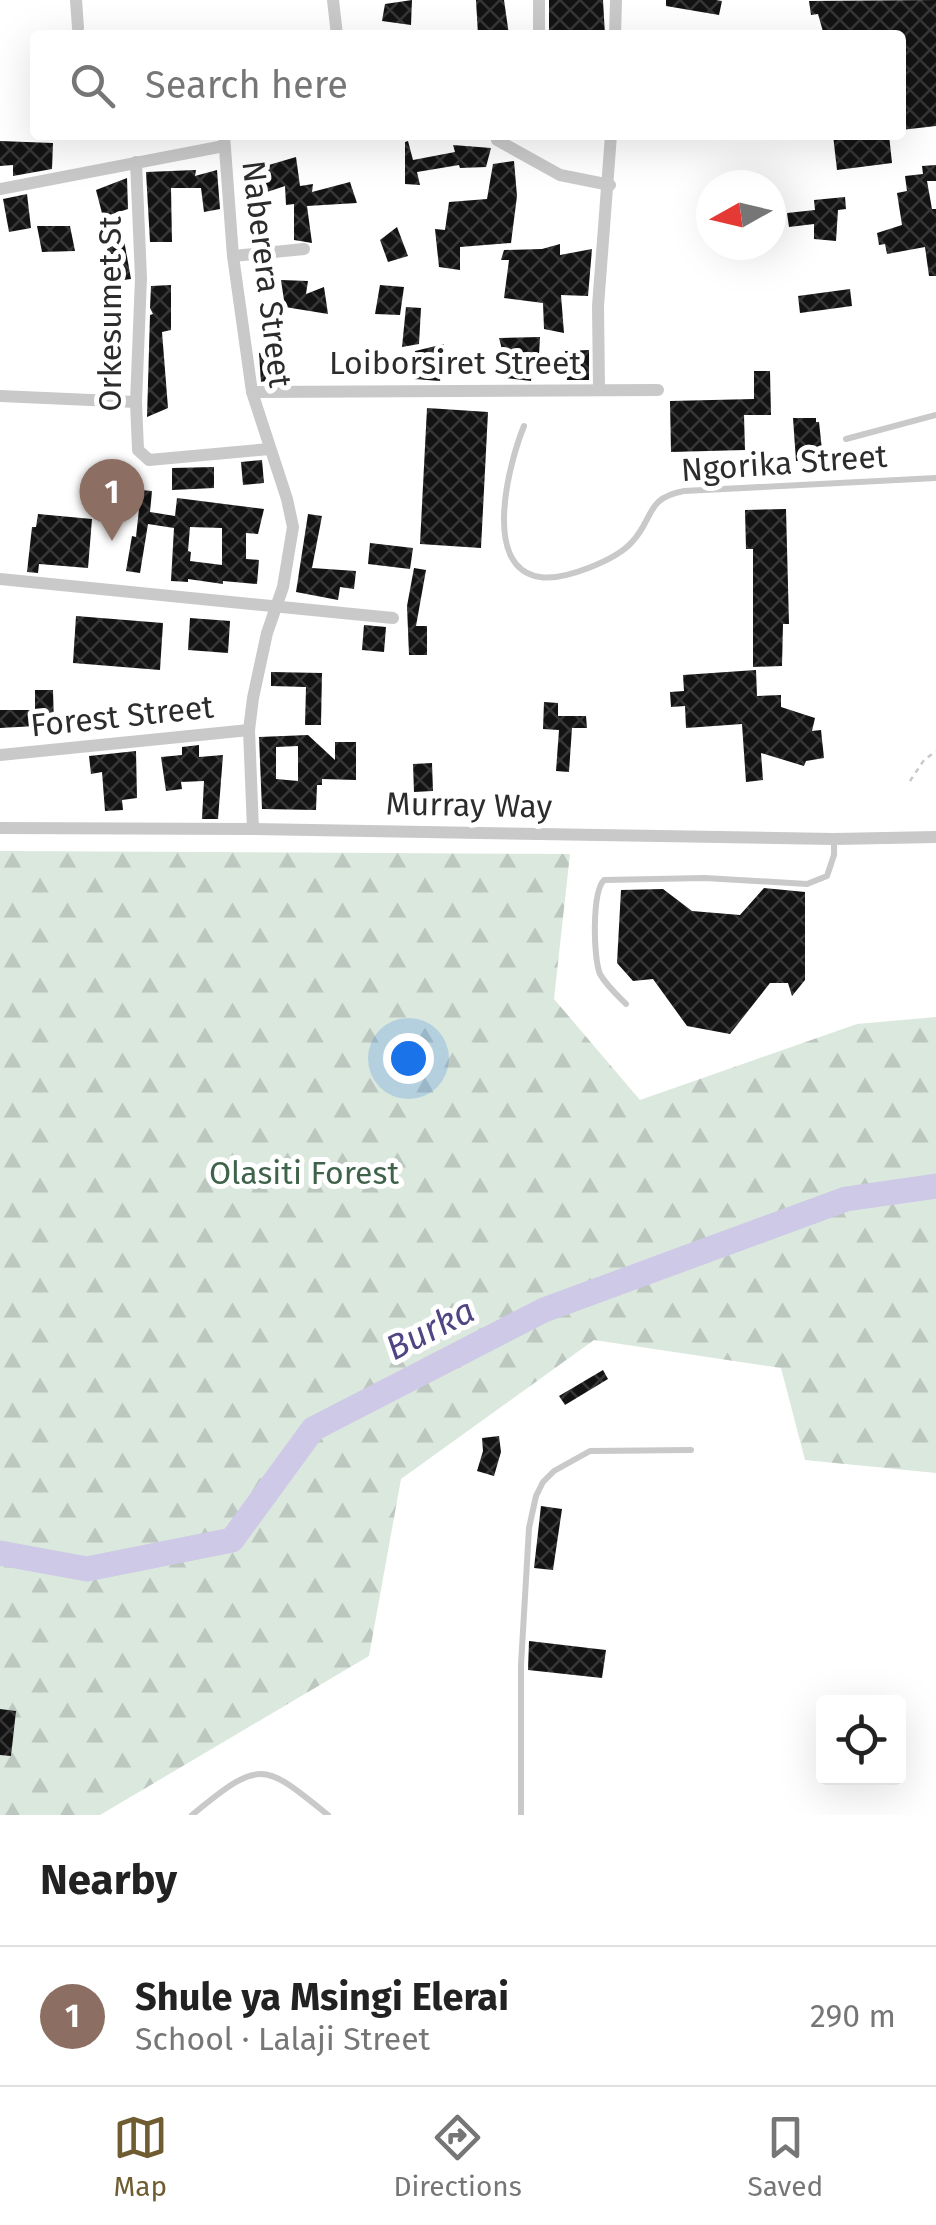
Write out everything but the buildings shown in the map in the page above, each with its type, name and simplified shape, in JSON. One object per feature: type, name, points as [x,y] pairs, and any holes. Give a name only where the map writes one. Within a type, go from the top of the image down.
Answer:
[{"type":"street","points":[[76,0],[78,28]]},
{"type":"street","points":[[333,0],[337,30]]},
{"type":"street","points":[[538,0],[539,30]]},
{"type":"street","points":[[615,30],[616,0]]},
{"type":"street","points":[[0,189],[224,140]]},
{"type":"street","name":"Naberera Street","points":[[224,140],[233,256],[252,392],[288,500],[293,528],[289,562],[253,698],[249,730],[253,829]]},
{"type":"street","points":[[497,140],[560,175],[610,185]]},
{"type":"street","points":[[599,389],[598,306],[612,140]]},
{"type":"street","name":"Orkesumet St","points":[[136,162],[141,278],[138,450],[149,460],[270,449]]},
{"type":"street","points":[[233,256],[304,248]]},
{"type":"street","name":"Loiborsiret Street","points":[[252,392],[658,390]]},
{"type":"street","points":[[0,396],[136,402]]},
{"type":"street","points":[[0,579],[392,618]]},
{"type":"street","name":"Forest Street","points":[[0,756],[249,730]]},
{"type":"street","name":"Murray Way","points":[[0,828],[936,838]]},
{"type":"lane","points":[[846,439],[936,415]]},
{"type":"lane","name":"Ngorika Street","points":[[524,426],[512,456],[504,497],[506,538],[518,565],[538,578],[576,572],[608,560],[635,539],[658,500],[675,493],[936,478]]},
{"type":"lane","points":[[626,1004],[601,976],[598,964],[596,893],[604,880],[704,878],[807,884],[827,876],[834,839]]},
{"type":"lane","points":[[521,1815],[521,1665],[528,1528],[536,1496],[554,1471],[590,1452],[692,1450]]},
{"type":"lane","points":[[192,1815],[238,1781],[266,1772],[278,1776],[328,1815]]},
{"type":"path","points":[[910,781],[924,760],[936,751]]},
{"type":"green space","name":"Olasiti Forest","points":[[0,851],[570,854],[554,999],[640,1100],[857,1024],[936,1017],[936,1473],[805,1460],[781,1368],[594,1340],[401,1479],[369,1656],[100,1815],[0,1815]]},
{"type":"waterway","name":"Burka","points":[[0,1553],[87,1569],[232,1540],[313,1429],[544,1310],[846,1199],[936,1186]]},
{"type":"place","name":"Shule ya Msingi Elerai","points":[[112,541]]}]
